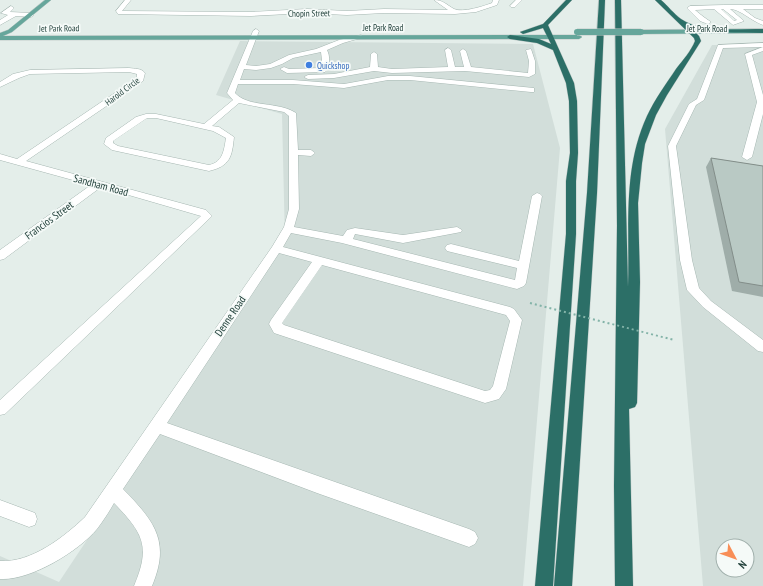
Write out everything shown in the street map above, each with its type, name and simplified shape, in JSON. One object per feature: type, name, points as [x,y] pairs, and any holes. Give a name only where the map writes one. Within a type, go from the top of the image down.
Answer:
[{"type":"highway","points":[[544,586],[570,242],[571,181],[574,153],[573,101],[570,83],[548,31],[569,0]]},
{"type":"highway","points":[[563,586],[592,193],[602,0]]},
{"type":"highway","points":[[618,0],[622,226],[624,586]]},
{"type":"highway","points":[[623,514],[628,470],[634,282],[634,210],[638,157],[647,126],[662,97],[698,41],[694,34],[658,0]]},
{"type":"highway","points":[[673,14],[684,22],[704,29],[763,31]]},
{"type":"highway","points":[[510,37],[539,41],[556,49]]},
{"type":"main road","points":[[1,35],[10,32],[27,20],[48,0]]},
{"type":"main road","points":[[1,35],[27,20]]},
{"type":"main road","points":[[34,30],[46,34]]},
{"type":"main road","name":"Jet Park Road","points":[[1,35],[64,37],[256,34],[317,36],[510,37],[548,31]]},
{"type":"main road","name":"Jet Park Road","points":[[10,32],[46,34],[256,34],[548,31],[578,34],[694,34],[763,31]]},
{"type":"main road","name":"Jet Park Road","points":[[694,34],[763,37]]},
{"type":"main road","points":[[0,46],[34,39],[64,37]]},
{"type":"street","name":"Chopin Street","points":[[128,0],[119,11],[120,13],[251,14],[308,8],[346,13],[393,11],[455,12],[482,9],[496,1]]},
{"type":"street","points":[[437,0],[455,12]]},
{"type":"street","points":[[513,6],[519,0]]},
{"type":"street","points":[[688,2],[743,1],[752,7]]},
{"type":"street","points":[[390,4],[393,11]]},
{"type":"street","points":[[716,8],[733,22],[738,22],[741,20],[724,7]]},
{"type":"street","points":[[737,7],[753,19],[763,23]]},
{"type":"street","points":[[716,8],[714,11],[721,16],[711,20],[690,8],[763,7]]},
{"type":"street","points":[[482,9],[490,13]]},
{"type":"street","points":[[2,13],[13,11],[27,20]]},
{"type":"street","points":[[0,23],[13,11]]},
{"type":"street","points":[[431,16],[482,16]]},
{"type":"street","points":[[241,100],[232,93],[235,82],[256,34]]},
{"type":"street","points":[[317,36],[326,53],[320,60]]},
{"type":"street","points":[[242,67],[265,67],[280,63],[296,55],[362,36]]},
{"type":"street","points":[[763,45],[720,46],[700,100],[693,104],[672,146],[686,260],[693,290],[726,319],[763,347]]},
{"type":"street","points":[[448,50],[452,70]]},
{"type":"street","points":[[467,66],[531,75],[532,61],[529,50]]},
{"type":"street","points":[[747,156],[761,102],[748,54],[763,50]]},
{"type":"street","points":[[463,51],[467,66]]},
{"type":"street","points":[[374,54],[374,69]]},
{"type":"street","points":[[286,59],[320,60]]},
{"type":"street","points":[[284,69],[287,71],[319,71],[325,68],[320,60]]},
{"type":"street","points":[[279,82],[301,78],[334,76],[374,69],[392,71],[452,70],[467,66],[492,64]]},
{"type":"street","name":"Harold Circle","points":[[0,85],[16,76],[37,71],[129,70],[138,71],[141,73],[140,79],[19,162]]},
{"type":"street","points":[[235,82],[279,82],[344,86],[388,78],[410,78],[531,90]]},
{"type":"street","points":[[206,127],[241,100]]},
{"type":"street","points":[[216,129],[241,100]]},
{"type":"street","name":"Denne Road","points":[[0,570],[30,565],[48,557],[72,541],[90,523],[276,249],[288,229],[294,209],[294,118],[292,113],[274,106],[241,100]]},
{"type":"street","points":[[146,116],[156,116],[206,127],[216,129],[230,137],[228,155],[221,164],[209,168],[115,148],[108,144],[109,140],[139,119],[146,116]]},
{"type":"street","points":[[294,152],[311,153]]},
{"type":"street","name":"Sandham Road","points":[[0,158],[207,214],[206,218],[0,409]]},
{"type":"street","name":"Francios Street","points":[[0,256],[99,184]]},
{"type":"street","points":[[288,229],[346,241],[514,286],[520,283],[537,196]]},
{"type":"street","points":[[346,241],[351,232],[355,231],[403,239],[457,230]]},
{"type":"street","points":[[451,248],[524,266]]},
{"type":"street","points":[[276,249],[319,260],[510,312],[516,320],[499,389],[494,395],[485,397],[279,329],[275,324],[277,320],[319,260]]},
{"type":"street","points":[[156,426],[469,538]]},
{"type":"street","points":[[113,490],[140,519],[150,534],[152,547],[151,564],[143,586]]},
{"type":"street","points":[[0,508],[28,519]]},
{"type":"path","points":[[530,303],[674,340]]},
{"type":"shaded area","points":[[240,41],[533,44],[560,148],[523,586],[0,586],[0,556],[59,582],[285,242],[282,114],[216,95]]},
{"type":"shaded area","points":[[712,45],[763,45],[763,586],[703,586],[665,129]]},
{"type":"building","points":[[711,158],[763,166],[763,286],[739,282]]},
{"type":"place","name":"Quickshop","points":[[309,65]]}]
